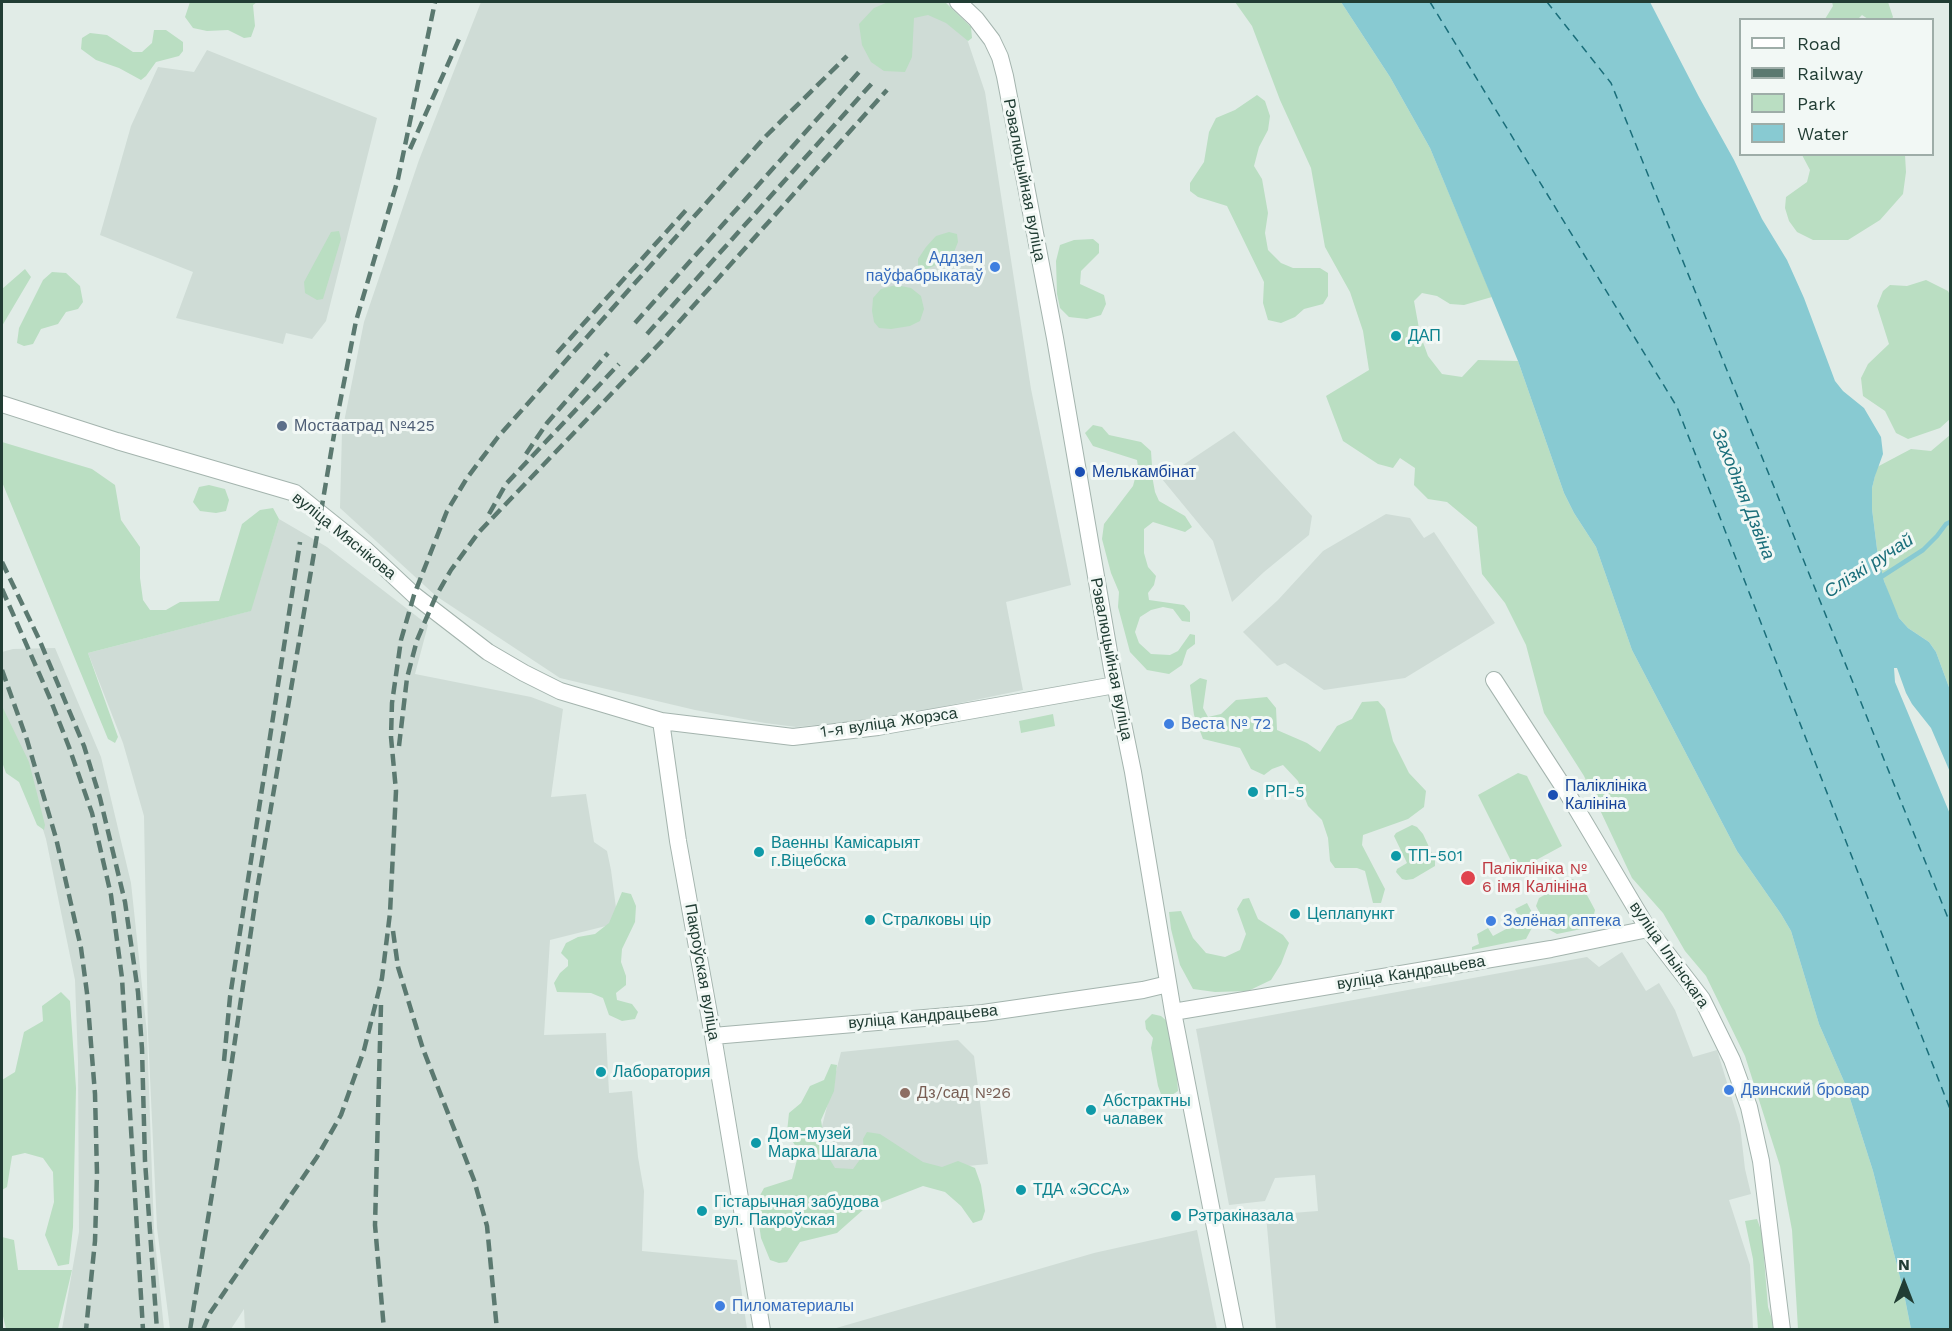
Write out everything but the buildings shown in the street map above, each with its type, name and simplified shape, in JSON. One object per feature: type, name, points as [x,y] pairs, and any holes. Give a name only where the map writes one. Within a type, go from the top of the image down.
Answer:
[{"type":"street","name":"Рэвалюцыйная вуліца","points":[[958,2],[976,18],[992,40],[1005,76],[1055,338],[1115,685],[1133,772],[1173,1012],[1235,1329]]},
{"type":"street","name":"вуліца Мяснікова","points":[[2,404],[117,441],[295,492],[366,550],[414,595],[488,652],[524,674],[560,691],[661,721]]},
{"type":"street","name":"вуліца Ільінскага","points":[[1494,680],[1560,781],[1648,929],[1702,999],[1731,1060],[1749,1107],[1761,1161],[1782,1329]]},
{"type":"street","name":"1-я вуліца Жорэса","points":[[661,721],[793,737],[878,727],[1115,685]]},
{"type":"street","name":"Пакроўская вуліца","points":[[661,721],[677,834],[762,1329]]},
{"type":"street","name":"вуліца Кандрацьева","points":[[1173,1012],[1551,949],[1648,929]]},
{"type":"street","name":"вуліца Кандрацьева","points":[[713,1036],[983,1012],[1143,990],[1168,984]]},
{"type":"shaded area","points":[[481,2],[921,2],[967,39],[985,92],[1031,389],[1071,585],[1006,602],[1023,690],[893,717],[796,727],[695,710],[560,678],[436,596],[340,508],[342,432],[364,322],[419,160]]},
{"type":"shaded area","points":[[207,50],[377,118],[326,321],[312,339],[286,333],[283,344],[176,318],[193,272],[100,235],[131,126],[158,67],[194,72]]},
{"type":"shaded area","points":[[1234,431],[1312,516],[1309,535],[1232,602],[1213,541],[1162,479]]},
{"type":"shaded area","points":[[1386,514],[1410,518],[1424,538],[1434,532],[1495,623],[1405,678],[1324,690],[1285,663],[1277,666],[1243,632],[1278,600],[1323,551]]},
{"type":"shaded area","points":[[279,519],[327,547],[428,625],[415,674],[531,697],[563,709],[551,797],[586,794],[594,842],[607,851],[618,923],[550,940],[544,1035],[606,1033],[609,1093],[632,1091],[638,1157],[644,1191],[642,1251],[737,1260],[747,1329],[245,1330],[244,1309],[231,1329],[170,1329],[157,1228],[148,1034],[144,816],[123,743],[88,653],[250,611]]},
{"type":"shaded area","points":[[55,648],[101,757],[131,883],[147,1033],[154,1231],[164,1329],[62,1329],[79,1232],[75,980],[46,839],[2,707],[2,652],[13,649]]},
{"type":"shaded area","points":[[1622,952],[1646,991],[1659,983],[1675,1010],[1693,1057],[1717,1050],[1740,1125],[1745,1169],[1751,1194],[1729,1200],[1750,1265],[1753,1329],[1276,1329],[1266,1215],[1318,1211],[1315,1175],[1275,1178],[1265,1201],[1229,1205],[1196,1029],[1587,957],[1599,967]]},
{"type":"shaded area","name":"Дз/сад №26","points":[[958,1040],[974,1056],[988,1164],[816,1181],[821,1130],[841,1052]]},
{"type":"shaded area","points":[[1197,1230],[1217,1329],[833,1329],[1094,1253]]},
{"type":"green space","points":[[190,2],[257,2],[253,5],[255,26],[251,37],[244,38],[228,30],[207,31],[193,28],[185,17]]},
{"type":"green space","points":[[888,2],[945,2],[971,27],[972,38],[968,41],[946,23],[928,15],[914,18],[912,57],[905,72],[884,71],[871,62],[862,45],[859,24],[874,8]]},
{"type":"green space","points":[[1235,2],[1341,2],[1390,77],[1430,148],[1492,297],[1464,305],[1450,304],[1437,296],[1422,293],[1414,301],[1420,334],[1428,356],[1442,374],[1462,377],[1478,360],[1518,361],[1564,493],[1596,547],[1632,650],[1737,851],[1791,931],[1819,1024],[1846,1086],[1873,1171],[1911,1329],[1798,1329],[1792,1230],[1780,1166],[1745,1056],[1706,976],[1685,951],[1663,913],[1632,878],[1584,776],[1544,713],[1526,645],[1505,603],[1482,574],[1477,527],[1447,502],[1428,499],[1414,485],[1415,468],[1400,458],[1393,468],[1378,464],[1343,441],[1326,396],[1369,370],[1363,331],[1350,292],[1325,247],[1311,168],[1280,100],[1252,26]]},
{"type":"green space","points":[[1832,2],[1888,2],[1893,17],[1866,18],[1862,15],[1859,18],[1826,18],[1833,6]]},
{"type":"green space","points":[[154,30],[166,30],[183,42],[183,51],[179,56],[156,62],[141,80],[119,68],[96,60],[81,49],[82,38],[90,33],[107,35],[133,52],[142,52],[152,43]]},
{"type":"green space","points":[[1257,95],[1265,101],[1270,116],[1268,130],[1259,147],[1254,166],[1262,179],[1268,213],[1265,233],[1268,250],[1281,263],[1293,268],[1320,268],[1328,273],[1328,296],[1323,304],[1304,309],[1295,317],[1281,323],[1268,320],[1263,303],[1264,282],[1227,206],[1198,197],[1190,191],[1190,183],[1204,162],[1209,132],[1216,118],[1235,110]]},
{"type":"green space","points":[[1803,156],[1905,156],[1906,172],[1903,194],[1880,220],[1848,240],[1813,240],[1797,232],[1789,221],[1785,208],[1786,197],[1807,182],[1810,170]]},
{"type":"green space","points":[[339,231],[341,239],[323,299],[317,300],[305,293],[304,282],[331,232]]},
{"type":"green space","points":[[949,232],[957,234],[958,242],[954,252],[943,262],[918,271],[918,259],[926,247],[936,236]]},
{"type":"green space","points":[[1093,239],[1099,244],[1099,253],[1081,271],[1080,284],[1104,295],[1106,304],[1101,315],[1087,319],[1069,317],[1060,308],[1057,294],[1056,261],[1060,245],[1074,240]]},
{"type":"green space","points":[[25,269],[31,277],[2,326],[2,289]]},
{"type":"green space","points":[[52,272],[66,273],[80,286],[83,302],[78,309],[66,312],[58,324],[41,329],[33,344],[24,346],[17,343],[19,328],[43,280]]},
{"type":"green space","points":[[1926,280],[1948,291],[1950,295],[1950,419],[1940,428],[1908,439],[1896,433],[1885,411],[1863,396],[1861,378],[1868,364],[1889,344],[1877,306],[1883,291],[1890,285],[1907,286]]},
{"type":"green space","points":[[896,285],[911,288],[921,296],[924,309],[920,321],[910,326],[879,328],[874,322],[873,298],[881,289]]},
{"type":"green space","points":[[1093,425],[1102,427],[1109,435],[1141,442],[1151,451],[1153,481],[1159,501],[1185,516],[1192,527],[1185,532],[1153,522],[1144,529],[1144,553],[1148,567],[1156,576],[1154,585],[1148,593],[1149,600],[1184,605],[1190,612],[1190,622],[1182,621],[1173,609],[1163,607],[1151,610],[1140,617],[1135,632],[1139,643],[1151,654],[1170,655],[1178,651],[1190,634],[1195,635],[1195,644],[1187,650],[1182,665],[1169,674],[1147,670],[1130,652],[1118,607],[1119,592],[1111,573],[1102,539],[1104,524],[1133,486],[1138,467],[1137,460],[1093,446],[1085,433]]},
{"type":"green space","points":[[1950,435],[1950,690],[1936,652],[1929,642],[1908,628],[1899,618],[1892,604],[1877,549],[1872,488],[1877,467],[1911,449],[1931,451]]},
{"type":"green space","points":[[2,442],[92,469],[115,485],[121,520],[140,547],[143,600],[150,610],[166,610],[180,602],[219,601],[242,524],[260,510],[273,508],[279,519],[251,611],[88,653],[118,737],[115,743],[108,739],[2,482]]},
{"type":"green space","points":[[209,485],[225,489],[229,500],[226,511],[216,513],[200,511],[193,502],[199,487]]},
{"type":"green space","points":[[1200,678],[1207,680],[1203,708],[1208,717],[1221,714],[1236,700],[1267,697],[1276,708],[1277,730],[1307,743],[1320,752],[1337,726],[1352,719],[1362,702],[1378,701],[1385,709],[1393,741],[1409,773],[1426,791],[1424,807],[1408,819],[1363,835],[1362,845],[1385,889],[1381,903],[1373,903],[1365,871],[1357,868],[1335,868],[1330,861],[1328,838],[1322,820],[1308,806],[1298,781],[1283,765],[1264,775],[1251,769],[1240,748],[1203,739],[1194,715],[1190,685]]},
{"type":"green space","points":[[2,706],[29,762],[45,825],[44,830],[37,825],[19,782],[6,773],[2,762]]},
{"type":"green space","points":[[1053,714],[1055,726],[1021,733],[1019,721]]},
{"type":"green space","points":[[1518,773],[1527,776],[1562,846],[1516,871],[1478,795]]},
{"type":"green space","points":[[1412,825],[1423,834],[1435,860],[1435,866],[1413,879],[1406,880],[1396,872],[1407,863],[1394,836]]},
{"type":"green space","points":[[1573,879],[1577,884],[1580,882],[1595,910],[1591,927],[1557,934],[1548,929],[1536,906],[1539,898]]},
{"type":"green space","points":[[622,892],[631,894],[636,906],[635,922],[622,949],[621,962],[626,976],[626,985],[616,993],[617,1000],[632,1004],[638,1012],[635,1019],[622,1021],[609,1015],[603,998],[591,993],[557,992],[554,983],[568,966],[568,960],[561,953],[566,943],[578,937],[595,934],[609,923]]},
{"type":"green space","points":[[1249,898],[1258,919],[1283,935],[1289,943],[1281,964],[1271,980],[1248,991],[1215,992],[1193,989],[1180,965],[1169,912],[1181,911],[1193,938],[1206,953],[1225,957],[1240,950],[1246,934],[1237,909],[1243,899]]},
{"type":"green space","points":[[1527,903],[1536,920],[1526,939],[1472,950],[1472,947],[1479,944],[1477,934],[1488,928],[1493,936],[1521,921],[1515,909]]},
{"type":"green space","points":[[61,992],[70,1001],[76,1088],[73,1227],[69,1264],[58,1266],[45,1235],[54,1202],[53,1172],[43,1158],[25,1153],[12,1156],[7,1187],[2,1190],[2,1080],[15,1072],[24,1032],[43,1021],[42,1006]]},
{"type":"green space","points":[[1152,1014],[1161,1016],[1168,1022],[1176,1064],[1178,1091],[1169,1097],[1162,1097],[1158,1086],[1151,1048],[1153,1038],[1146,1029],[1145,1021]]},
{"type":"green space","points":[[831,1064],[837,1065],[834,1091],[821,1120],[826,1153],[835,1168],[853,1169],[864,1154],[863,1139],[867,1132],[880,1134],[923,1162],[942,1167],[958,1161],[975,1168],[981,1185],[985,1211],[982,1220],[973,1223],[961,1206],[945,1192],[923,1186],[864,1209],[837,1233],[800,1242],[787,1262],[779,1263],[770,1260],[761,1238],[756,1203],[764,1188],[792,1179],[799,1152],[787,1132],[789,1113],[801,1103],[810,1086],[824,1080]]},
{"type":"green space","points":[[1757,1219],[1762,1233],[1768,1307],[1775,1329],[1758,1329],[1753,1259],[1745,1221]]},
{"type":"green space","points":[[2,1237],[14,1240],[18,1270],[72,1270],[58,1329],[6,1329],[2,1312]]},
{"type":"water","name":"Заходняя Дзвіна","points":[[1341,2],[1650,2],[1734,160],[1762,219],[1787,260],[1835,381],[1843,391],[1864,408],[1881,437],[1883,454],[1872,488],[1872,509],[1884,581],[1899,618],[1908,628],[1929,642],[1936,652],[1950,690],[1950,772],[1931,728],[1912,704],[1897,668],[1894,668],[1895,682],[1950,814],[1950,1329],[1911,1329],[1873,1171],[1846,1086],[1819,1024],[1791,931],[1737,851],[1632,650],[1596,547],[1564,493],[1518,361],[1430,148],[1390,77]]},
{"type":"waterway","name":"Слізкі ручай","points":[[1878,579],[1923,550],[1950,522]]},
{"type":"ferry route","points":[[1430,2],[1677,407],[1950,1109]]},
{"type":"ferry route","points":[[1547,2],[1611,83],[1950,923]]},
{"type":"railway","points":[[190,1330],[257,890],[336,423],[356,321],[398,179],[435,2]]},
{"type":"railway","points":[[410,149],[460,37]]},
{"type":"railway","points":[[203,1330],[210,1313],[317,1157],[341,1115],[364,1050],[382,978],[390,913],[396,791],[391,737],[392,703],[401,640],[414,595],[447,511],[467,478],[498,437],[764,138],[847,56]]},
{"type":"railway","points":[[635,323],[860,71]]},
{"type":"railway","points":[[647,334],[874,81]]},
{"type":"railway","points":[[399,746],[407,678],[417,640],[436,596],[451,570],[479,532],[661,342],[887,90]]},
{"type":"railway","points":[[557,353],[687,209]]},
{"type":"railway","points":[[526,454],[547,423],[608,353]]},
{"type":"railway","points":[[489,514],[506,484],[619,364]]},
{"type":"railway","points":[[224,1061],[230,997],[300,542]]},
{"type":"railway","points":[[2,562],[39,639],[84,746],[100,798],[125,902],[138,992],[145,1161],[157,1330]]},
{"type":"railway","points":[[2,589],[69,747],[92,813],[111,895],[122,978],[143,1330]]},
{"type":"railway","points":[[2,670],[27,740],[56,838],[81,948],[87,993],[95,1094],[97,1174],[95,1241],[86,1330]]},
{"type":"railway","points":[[393,931],[398,967],[423,1049],[474,1180],[487,1226],[497,1330]]},
{"type":"railway","points":[[381,1005],[375,1225],[384,1330]]},
{"type":"place","name":"Аддзел паўфабрыкатаў","points":[[995,267]]},
{"type":"place","name":"ДАП","points":[[1396,336]]},
{"type":"place","name":"Мостаатрад №425","points":[[282,426]]},
{"type":"place","name":"Мелькамбінат","points":[[1080,472]]},
{"type":"place","name":"Веста № 72","points":[[1169,724]]},
{"type":"place","name":"РП-5","points":[[1253,792]]},
{"type":"place","name":"Паліклініка Калініна","points":[[1553,795]]},
{"type":"place","name":"Ваенны Камісарыят г.Віцебска","points":[[759,852]]},
{"type":"place","name":"ТП-501","points":[[1396,856]]},
{"type":"place","name":"Паліклініка № 6 імя Калініна","points":[[1468,878]]},
{"type":"place","name":"Цеплапункт","points":[[1295,914]]},
{"type":"place","name":"Стралковы цір","points":[[870,920]]},
{"type":"place","name":"Зелёная аптека","points":[[1491,921]]},
{"type":"place","name":"Лаборатория","points":[[601,1072]]},
{"type":"place","name":"Двинский бровар","points":[[1729,1090]]},
{"type":"place","name":"Дз/сад №26","points":[[905,1093]]},
{"type":"place","name":"Абстрактны чалавек","points":[[1091,1110]]},
{"type":"place","name":"Дом-музей Марка Шагала","points":[[756,1143]]},
{"type":"place","name":"ТДА «ЭССА»","points":[[1021,1190]]},
{"type":"place","name":"Гістарычная забудова вул. Пакроўская","points":[[702,1211]]},
{"type":"place","name":"Рэтракіназала","points":[[1176,1216]]},
{"type":"place","name":"Пиломатериалы","points":[[720,1306]]}]
